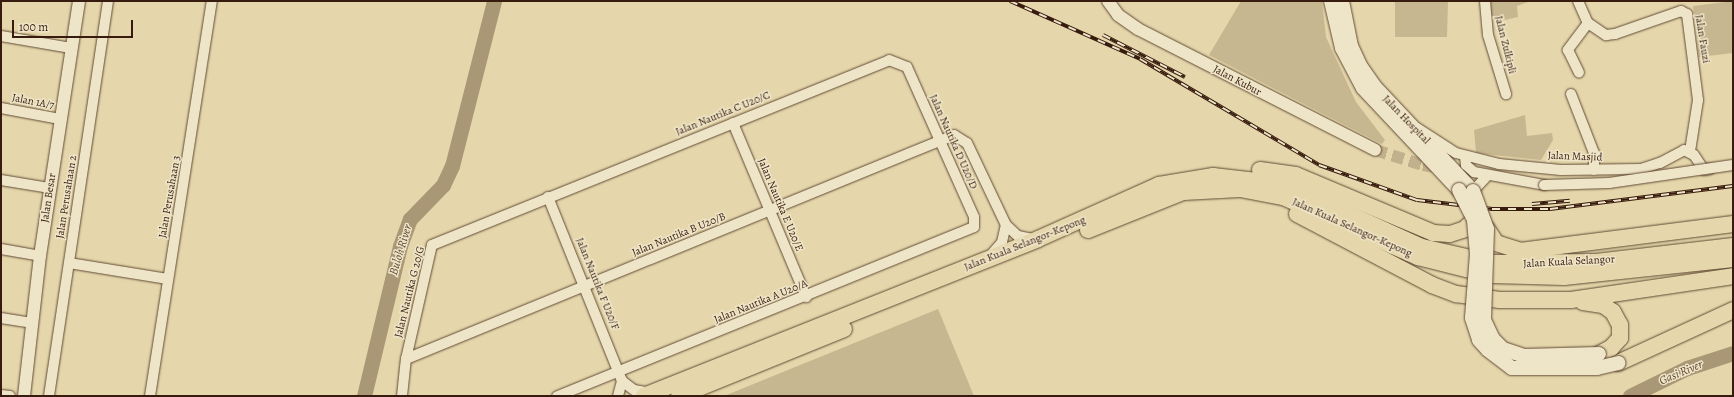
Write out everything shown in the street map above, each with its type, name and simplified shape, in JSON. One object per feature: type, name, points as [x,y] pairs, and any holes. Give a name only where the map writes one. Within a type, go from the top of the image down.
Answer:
[{"type":"highway","points":[[1159,185],[1211,170],[1255,169],[1296,175],[1433,232],[1450,234],[1465,229],[1474,220]]},
{"type":"highway","name":"Jalan Kuala Selangor-Kepong","points":[[648,395],[1038,239],[1159,185],[1230,176],[1283,184],[1408,241]]},
{"type":"highway","points":[[1218,189],[1276,203],[1432,285],[1456,294],[1538,303],[1571,300],[1733,276]]},
{"type":"highway","name":"Jalan Kuala Selangor-Kepong","points":[[679,396],[1156,200],[1183,192],[1218,189],[1283,197],[1418,257]]},
{"type":"highway","points":[[1487,230],[1496,243],[1520,251],[1733,224]]},
{"type":"highway","points":[[1596,262],[1627,244],[1733,233]]},
{"type":"highway","name":"Jalan Kuala Selangor","points":[[1408,241],[1457,256],[1516,265],[1596,262],[1733,246]]},
{"type":"highway","name":"Jalan Kuala Selangor","points":[[1418,257],[1454,268],[1515,278],[1624,272],[1733,259]]},
{"type":"highway","points":[[1571,300],[1603,305],[1613,312],[1620,325],[1620,338],[1611,348],[1599,354]]},
{"type":"highway","points":[[1618,362],[1733,310]]},
{"type":"main road","name":"Jalan Hospital","points":[[1331,1],[1342,48],[1363,88],[1466,190],[1474,220]]},
{"type":"main road","name":"Jalan Hospital","points":[[1342,1],[1347,28],[1361,67],[1466,190],[1487,230]]},
{"type":"main road","points":[[1474,220],[1477,254],[1472,318],[1479,340],[1498,360],[1512,368],[1552,370],[1597,368],[1618,362]]},
{"type":"main road","points":[[1487,230],[1484,320],[1493,339],[1503,349],[1524,356],[1599,354]]},
{"type":"street","name":"Jalan Besar","points":[[24,396],[40,256],[79,1]]},
{"type":"street","name":"Jalan Perusahaan 2","points":[[49,396],[108,1]]},
{"type":"street","name":"Jalan Perusahaan 3","points":[[150,396],[212,1]]},
{"type":"street","name":"Jalan Kubur","points":[[1108,1],[1118,15],[1138,29],[1375,150]]},
{"type":"street","name":"Jalan Zulkipli","points":[[1485,1],[1488,34],[1506,94]]},
{"type":"street","points":[[1578,1],[1588,23],[1568,50],[1579,73]]},
{"type":"street","name":"Jalan Fauzi","points":[[1588,23],[1606,35],[1615,34],[1681,11],[1687,14],[1698,100],[1690,151]]},
{"type":"street","points":[[1,36],[71,48]]},
{"type":"street","name":"Jalan Nautika C U20/C","points":[[548,198],[889,60],[907,67]]},
{"type":"street","name":"Jalan Nautika D U20/D","points":[[907,67],[938,141],[974,217],[974,227]]},
{"type":"street","points":[[1571,94],[1594,153],[1594,170]]},
{"type":"street","name":"Jalan 1A/7","points":[[1,108],[60,119]]},
{"type":"street","name":"Jalan Nautika E U20/E","points":[[733,123],[806,297]]},
{"type":"street","name":"Jalan Masjid","points":[[1412,125],[1465,156],[1547,168],[1594,170],[1641,169],[1660,163],[1679,150],[1690,151]]},
{"type":"street","name":"Jalan Nautika B U20/B","points":[[406,359],[938,141],[961,136],[967,143],[1006,225]]},
{"type":"street","points":[[1690,151],[1704,170],[1733,165]]},
{"type":"street","points":[[1465,156],[1470,170],[1488,175],[1544,185],[1609,183],[1733,165]]},
{"type":"street","points":[[1533,183],[1547,168]]},
{"type":"street","points":[[1466,190],[1488,175]]},
{"type":"street","points":[[1,180],[50,188]]},
{"type":"street","name":"Jalan Nautika F U20/F","points":[[548,198],[620,376]]},
{"type":"street","name":"Jalan Nautika G 20/G","points":[[402,396],[406,359],[432,245],[548,198]]},
{"type":"street","points":[[986,260],[1002,242],[1006,225],[1018,236],[1038,239]]},
{"type":"street","name":"Jalan Nautika A U20/A","points":[[557,396],[620,376],[974,227]]},
{"type":"street","points":[[1,249],[40,256]]},
{"type":"street","points":[[69,263],[168,279]]},
{"type":"street","points":[[1,318],[32,323]]},
{"type":"street","points":[[620,376],[634,390],[648,395]]},
{"type":"street","points":[[618,396],[620,376]]},
{"type":"street","points":[[1,394],[10,396]]},
{"type":"shaded area","points":[[1241,1],[1322,1],[1326,37],[1356,102],[1385,140],[1382,144],[1209,55]]},
{"type":"shaded area","points":[[1395,1],[1448,1],[1447,37],[1395,37]]},
{"type":"shaded area","points":[[1491,1],[1528,2],[1517,6],[1518,17],[1500,21],[1491,15]]},
{"type":"shaded area","points":[[1733,1],[1733,53],[1699,57],[1693,6]]},
{"type":"shaded area","points":[[1525,115],[1527,136],[1552,133],[1553,140],[1541,160],[1476,153],[1474,130]]},
{"type":"shaded area","points":[[938,309],[974,396],[724,396]]},
{"type":"waterway","name":"Buloh River","points":[[364,396],[400,246],[410,219],[443,185],[452,166],[494,1]]},
{"type":"waterway","name":"Gasi River","points":[[1630,396],[1687,368],[1733,353]]},
{"type":"tunnel","points":[[1375,150],[1423,165],[1481,174]]},
{"type":"railway","points":[[1010,1],[1140,59],[1319,165],[1417,200],[1492,209],[1550,209],[1733,186]]},
{"type":"railway","points":[[1103,35],[1185,77]]},
{"type":"railway","points":[[1532,204],[1570,201]]}]
